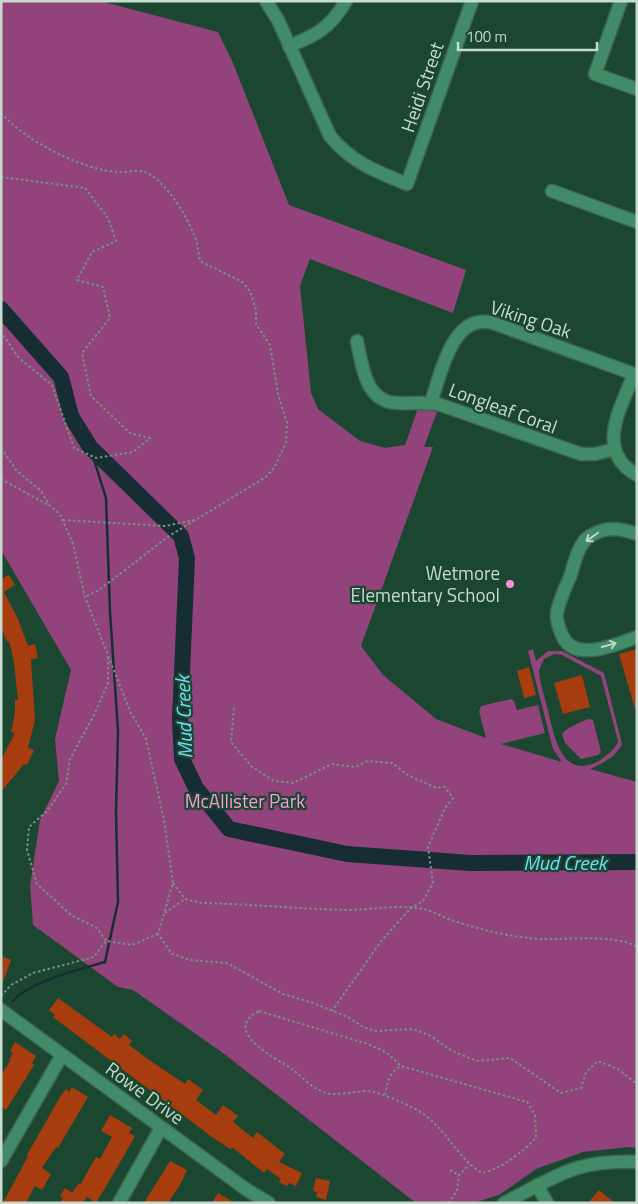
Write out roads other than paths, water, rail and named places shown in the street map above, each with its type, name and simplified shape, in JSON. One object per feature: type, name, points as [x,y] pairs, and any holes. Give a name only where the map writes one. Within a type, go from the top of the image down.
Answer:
[{"type":"street","points":[[266,1],[278,20],[289,46],[322,31],[335,19],[346,1]]},
{"type":"street","name":"Heidi Street","points":[[289,46],[324,127],[336,144],[360,164],[408,184],[472,1]]},
{"type":"street","points":[[621,1],[595,74],[637,89]]},
{"type":"street","points":[[552,190],[637,222]]},
{"type":"street","name":"Viking Oak","points":[[431,402],[458,333],[465,326],[481,321],[493,323],[635,375]]},
{"type":"street","name":"Longleaf Coral","points":[[357,341],[364,378],[380,397],[393,403],[431,402],[581,454],[595,454],[615,449]]},
{"type":"street","points":[[635,375],[613,432],[615,449],[619,460],[637,474]]},
{"type":"street","points":[[637,534],[617,528],[604,530],[588,537],[579,551],[557,614],[558,625],[563,639],[573,648],[586,651],[637,637]]},
{"type":"street","name":"Rowe Drive","points":[[1,1010],[264,1202]]},
{"type":"street","points":[[1,1161],[62,1055]]},
{"type":"street","points":[[119,1203],[161,1128]]},
{"type":"street","points":[[504,1203],[565,1170],[588,1164],[637,1162]]},
{"type":"street","points":[[537,1184],[547,1203]]},
{"type":"waterway","name":"Mud Creek","points":[[1,309],[61,377],[71,416],[90,447],[181,536],[187,558],[180,719],[182,759],[196,788],[229,829],[347,854],[470,863],[637,862]]},
{"type":"waterway","points":[[13,1001],[20,994],[42,982],[105,962],[118,902],[116,812],[118,731],[110,612],[106,498],[90,447]]},
{"type":"waterway","name":"Mud Creek","points":[[633,862],[637,869]]},
{"type":"place","name":"Wetmore Elementary School","points":[[510,584]]},
{"type":"park label","name":"McAllister Park","points":[[245,801]]}]
